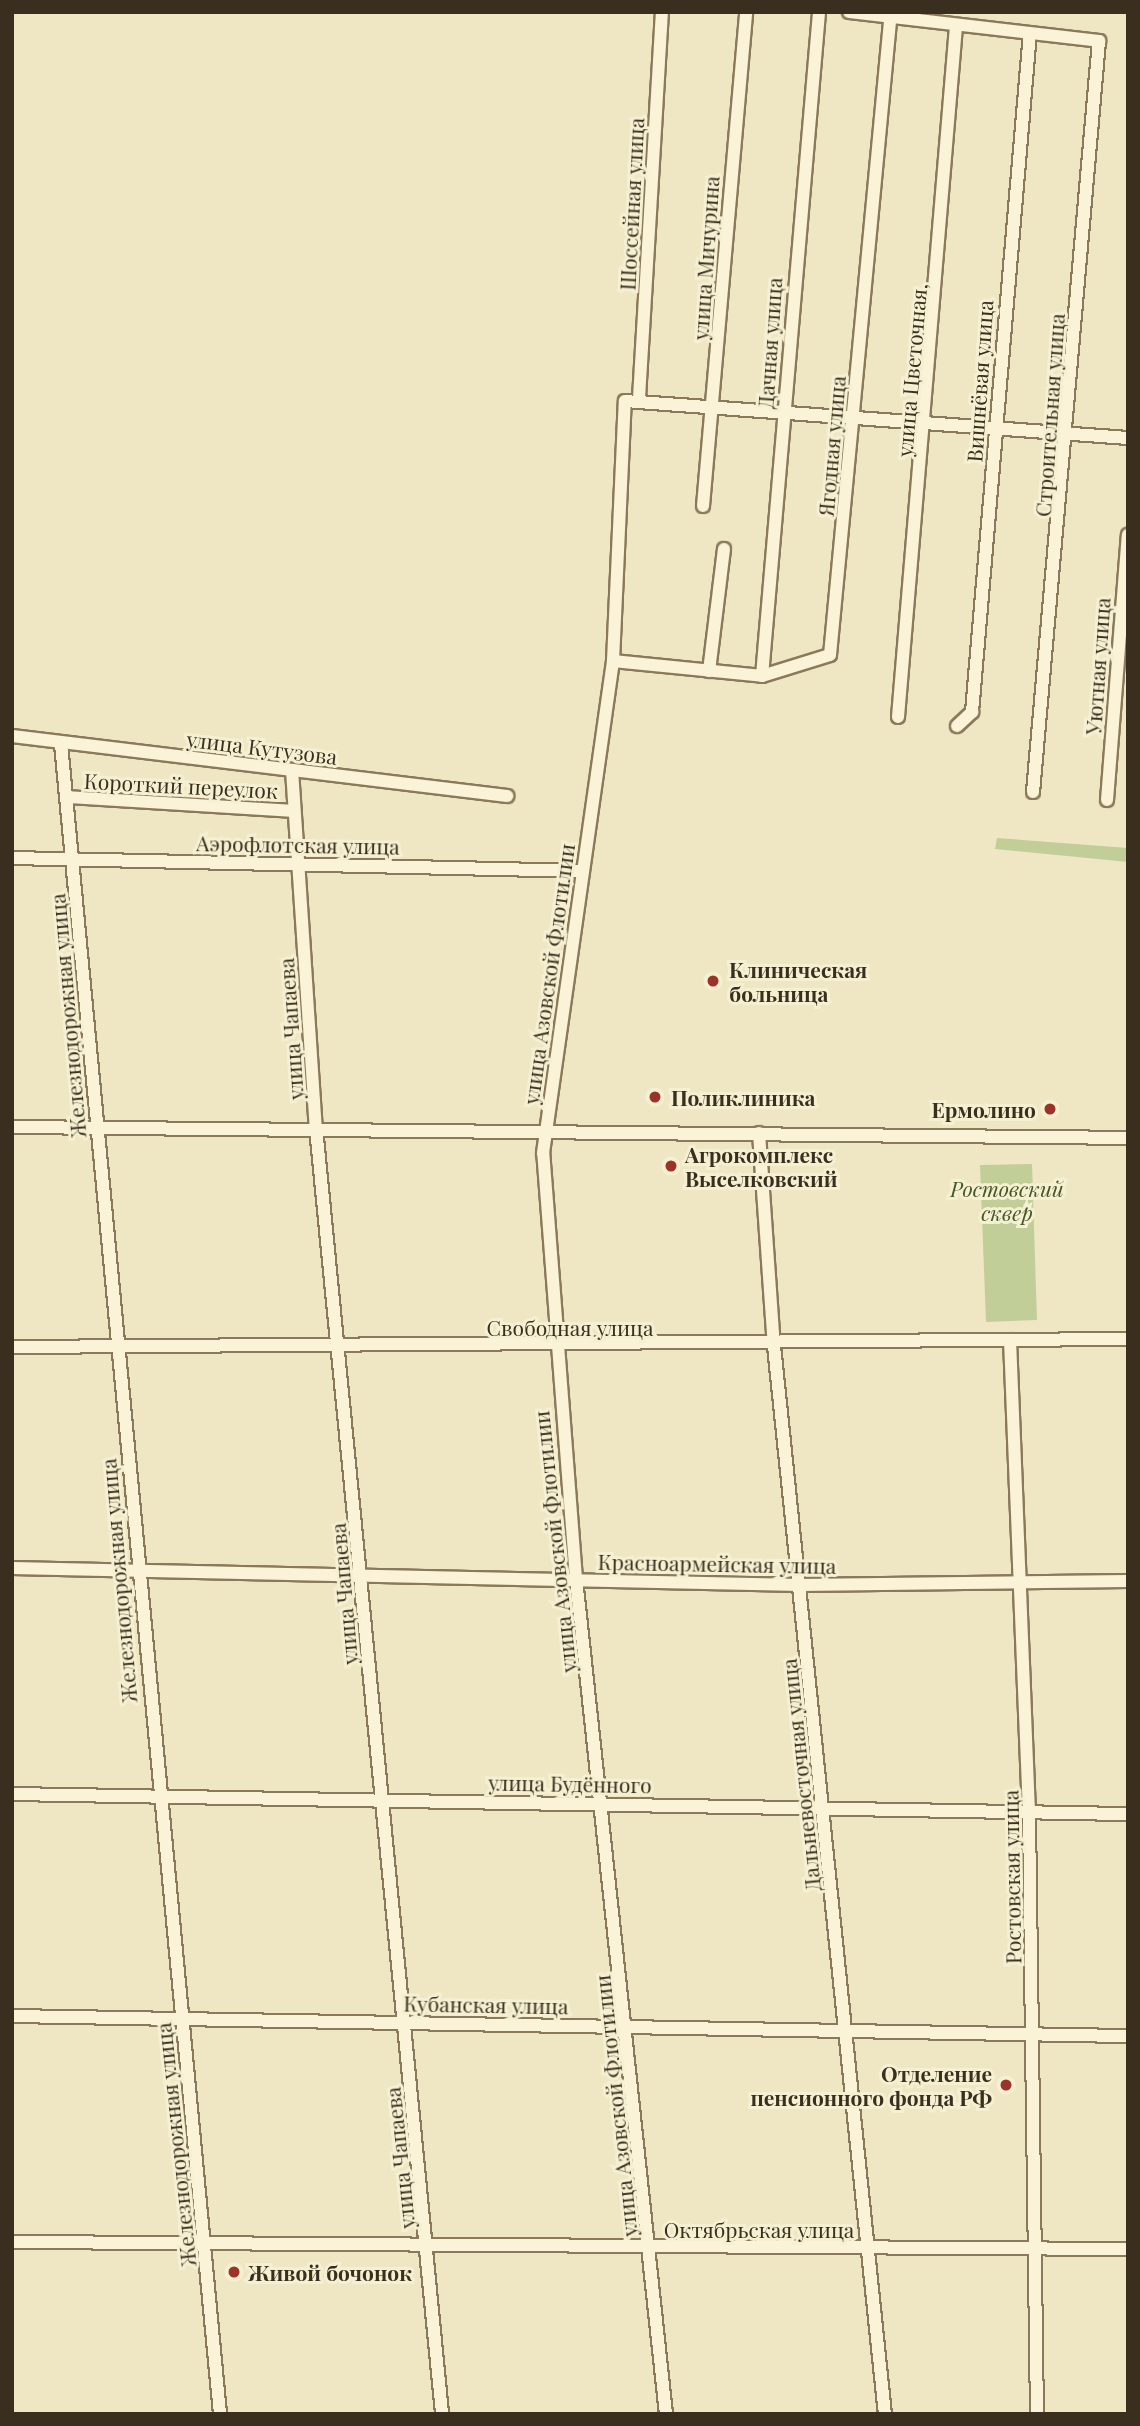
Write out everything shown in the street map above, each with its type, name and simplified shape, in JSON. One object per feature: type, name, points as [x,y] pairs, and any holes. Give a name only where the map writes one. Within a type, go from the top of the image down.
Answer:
[{"type":"street","name":"Шоссейная улица","points":[[612,665],[625,401],[639,398],[662,12]]},
{"type":"street","name":"улица Мичурина","points":[[703,506],[746,12]]},
{"type":"street","name":"Дачная улица","points":[[762,676],[819,12]]},
{"type":"street","points":[[849,12],[890,21],[1030,33]]},
{"type":"street","name":"Ягодная улица","points":[[612,665],[762,676],[830,655],[890,21]]},
{"type":"street","name":"улица Цветочная,","points":[[898,717],[925,421],[956,26]]},
{"type":"street","name":"Строительная улица","points":[[1030,33],[1099,41],[1068,435],[1033,792]]},
{"type":"street","name":"Вишнёвая улица","points":[[957,726],[972,712],[1030,33]]},
{"type":"street","points":[[639,398],[1128,438]]},
{"type":"street","name":"Уютная улица","points":[[1107,800],[1128,535]]},
{"type":"street","points":[[709,671],[723,549]]},
{"type":"street","name":"улица Азовской Флотилии","points":[[612,665],[544,1130],[554,1347],[576,1579],[666,2414]]},
{"type":"street","name":"улица Кутузова","points":[[12,736],[507,796]]},
{"type":"street","name":"Железнодорожная улица","points":[[61,744],[157,1796],[205,2243],[219,2414]]},
{"type":"street","name":"улица Чапаева","points":[[292,769],[316,1128],[428,2245],[442,2414]]},
{"type":"street","name":"Короткий переулок","points":[[67,797],[293,811]]},
{"type":"street","name":"Аэрофлотская улица","points":[[12,858],[583,871]]},
{"type":"street","points":[[12,1127],[544,1130],[1128,1138]]},
{"type":"street","name":"Дальневосточная улица","points":[[759,1133],[774,1346],[886,2414]]},
{"type":"street","name":"Свободная улица","points":[[12,1346],[774,1346],[1128,1339]]},
{"type":"street","name":"Ростовская улица","points":[[1010,1340],[1029,1814],[1037,2414]]},
{"type":"street","name":"Красноармейская улица","points":[[12,1568],[361,1578],[576,1579],[800,1585],[1128,1581]]},
{"type":"street","name":"улица Будённого","points":[[12,1794],[383,1798],[821,1806],[1029,1814],[1128,1814]]},
{"type":"street","name":"Кубанская улица","points":[[12,2016],[1128,2036]]},
{"type":"street","name":"Октябрьская улица","points":[[12,2242],[1128,2249]]},
{"type":"green space","points":[[997,838],[1128,848],[1128,862],[995,849]]},
{"type":"green space","name":"Ростовский сквер","points":[[1032,1164],[1037,1320],[986,1322],[980,1165]]},
{"type":"place","name":"Клиническая больница","points":[[713,981]]},
{"type":"place","name":"Поликлиника","points":[[655,1097]]},
{"type":"place","name":"Ермолино","points":[[1050,1109]]},
{"type":"place","name":"Агрокомплекс Выселковский","points":[[671,1166]]},
{"type":"place","name":"Отделение пенсионного фонда РФ","points":[[1006,2085]]},
{"type":"place","name":"Живой бочонок","points":[[234,2272]]}]
